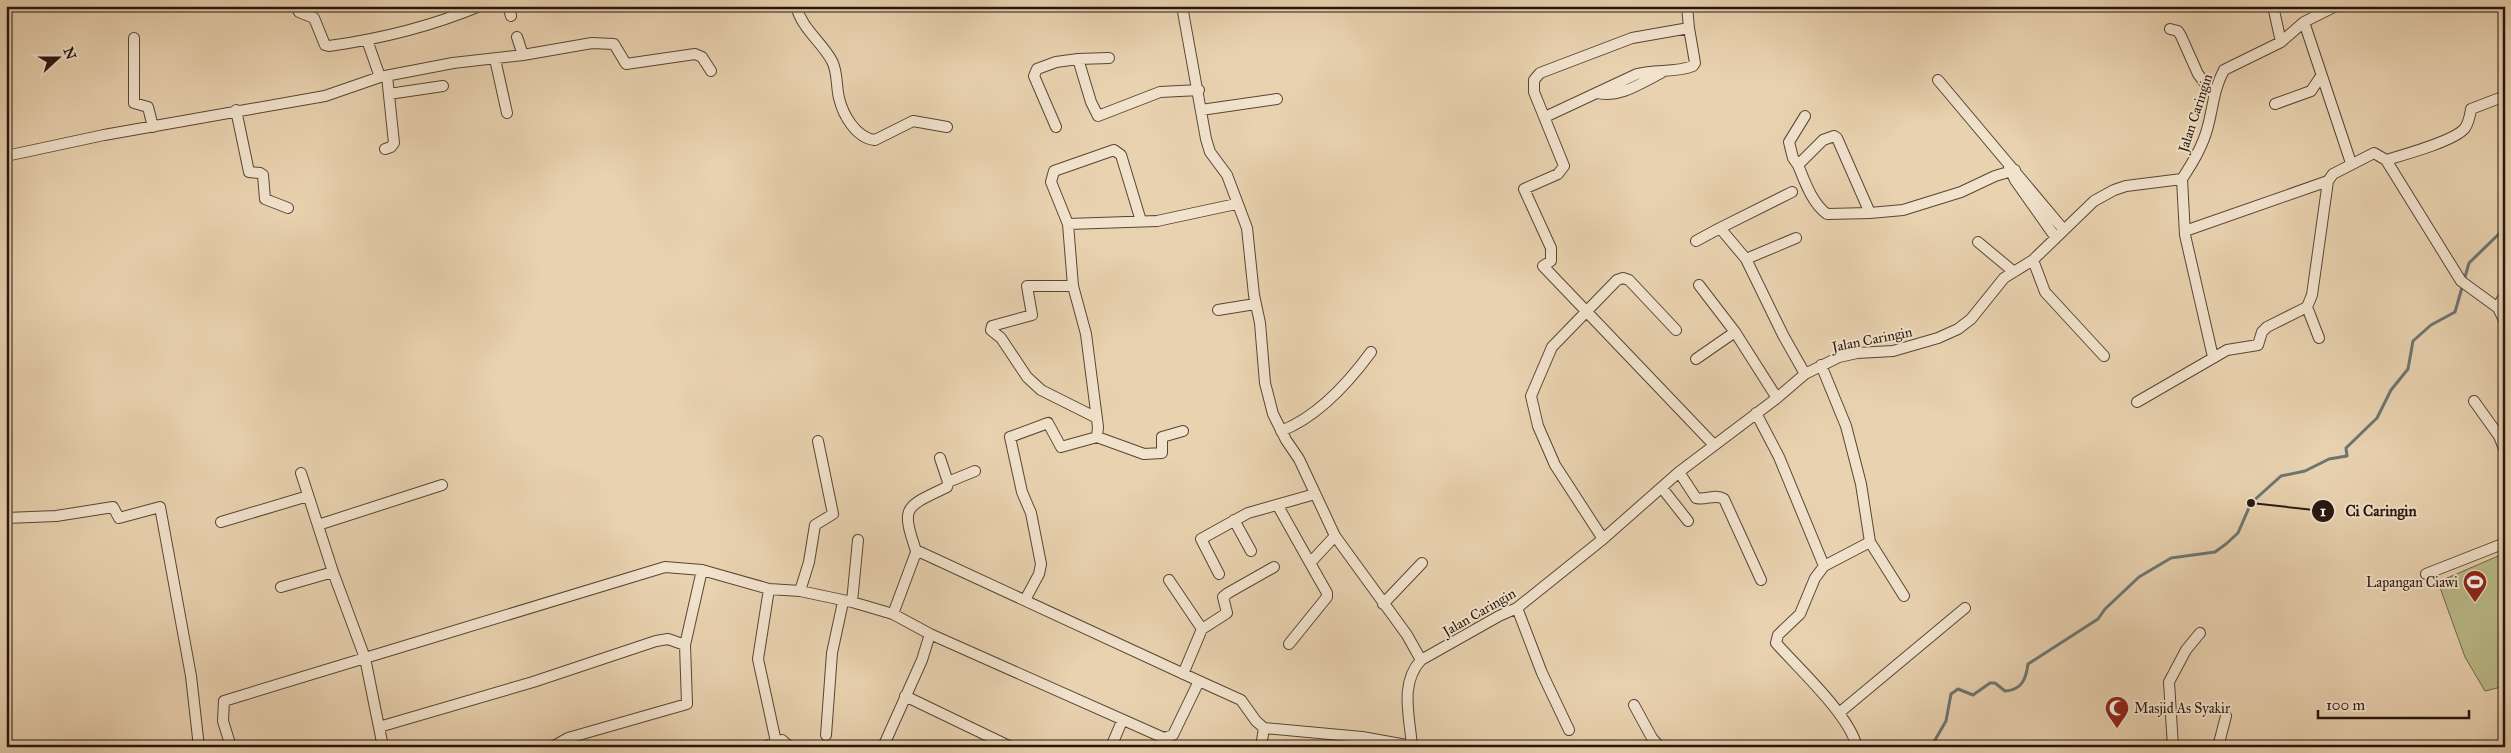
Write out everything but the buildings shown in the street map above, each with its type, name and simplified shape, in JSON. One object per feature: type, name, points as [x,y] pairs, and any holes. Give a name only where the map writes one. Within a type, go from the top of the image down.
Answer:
[{"type":"street","points":[[296,6],[299,12],[314,18],[325,45],[367,40],[454,17],[480,6]]},
{"type":"street","points":[[796,6],[808,31],[831,60],[837,76],[839,98],[852,126],[875,140],[913,121],[947,127]]},
{"type":"street","points":[[1182,6],[1210,152],[1227,175],[1236,204],[1247,228],[1255,304],[1260,323],[1265,383],[1273,414],[1281,431],[1299,459],[1335,536],[1383,604],[1408,635],[1421,660]]},
{"type":"street","points":[[1545,117],[1637,74],[1650,71],[1661,73],[1691,67],[1695,63],[1686,6]]},
{"type":"street","points":[[2273,6],[2281,42]]},
{"type":"street","name":"Jalan Caringin","points":[[1412,746],[1408,682],[1413,669],[1421,660],[1499,616],[1517,608],[1603,539],[1679,472],[1778,398],[1805,374],[1839,357],[1857,353],[1893,351],[1938,338],[1958,329],[1971,319],[2004,278],[2033,260],[2094,201],[2114,190],[2182,179],[2201,146],[2208,126],[2214,95],[2224,70],[2281,42],[2304,22],[2336,6]]},
{"type":"street","points":[[2304,22],[2351,163]]},
{"type":"street","points":[[1689,28],[1632,38],[1540,74],[1534,80],[1532,86],[1564,166],[1558,174],[1524,189],[1551,248],[1551,261],[1543,266],[1714,445]]},
{"type":"street","points":[[2170,29],[2178,31],[2198,74],[2214,95]]},
{"type":"street","points":[[517,37],[523,55]]},
{"type":"street","points":[[134,38],[134,103],[148,107],[153,127]]},
{"type":"street","points":[[367,40],[390,94],[394,143],[391,147],[385,149]]},
{"type":"street","points":[[6,156],[97,136],[236,110],[325,96],[384,77],[453,63],[495,59],[606,42],[614,44],[626,64],[695,54],[702,57],[711,71]]},
{"type":"street","points":[[1056,127],[1034,76],[1034,71],[1042,66],[1056,62],[1109,58]]},
{"type":"street","points":[[495,59],[506,113]]},
{"type":"street","points":[[1078,59],[1091,102],[1098,116],[1160,92],[1199,90]]},
{"type":"street","points":[[2275,104],[2311,91],[2321,76]]},
{"type":"street","points":[[1938,80],[2011,170],[2064,230]]},
{"type":"street","points":[[390,94],[443,86]]},
{"type":"street","points":[[2386,160],[2428,147],[2453,136],[2464,129],[2471,109],[2505,96]]},
{"type":"street","points":[[1201,110],[1278,99]]},
{"type":"street","points":[[236,110],[248,172],[263,175],[266,199],[288,208]]},
{"type":"street","points":[[1805,116],[1789,142],[1793,158],[1818,206],[1827,214],[1903,210],[1962,192],[2011,170]]},
{"type":"street","points":[[1798,165],[1823,140],[1834,136],[1838,138],[1870,213]]},
{"type":"street","points":[[1097,437],[1097,418],[1086,334],[1073,286],[1068,224],[1051,182],[1052,174],[1054,171],[1114,150],[1121,154],[1141,221]]},
{"type":"street","points":[[2137,402],[2227,350],[2258,345],[2264,329],[2307,307],[2312,295],[2328,181],[2332,174],[2351,163],[2375,153],[2386,160],[2465,284],[2498,308],[2505,322]]},
{"type":"street","points":[[2011,170],[2056,238]]},
{"type":"street","points":[[2182,179],[2185,231],[2213,357]]},
{"type":"street","points":[[2185,231],[2328,181]]},
{"type":"street","points":[[1696,241],[1792,192]]},
{"type":"street","points":[[1068,224],[1157,221],[1236,204]]},
{"type":"street","points":[[1720,228],[1746,259],[1783,335],[1805,374]]},
{"type":"street","points":[[1746,259],[1796,238]]},
{"type":"street","points":[[1978,242],[2014,272]]},
{"type":"street","points":[[2033,260],[2046,292],[2104,356]]},
{"type":"street","points":[[1603,539],[1555,465],[1538,426],[1531,396],[1552,347],[1617,280],[1622,278],[1629,280],[1676,330]]},
{"type":"street","points":[[1699,285],[1734,332],[1778,398]]},
{"type":"street","points":[[1073,286],[1027,286],[1032,315],[992,326],[990,330],[1001,338],[1027,377],[1041,390],[1097,418]]},
{"type":"street","points":[[1218,310],[1255,304]]},
{"type":"street","points":[[2307,307],[2319,338]]},
{"type":"street","points":[[1696,359],[1734,332]]},
{"type":"street","points":[[1281,431],[1307,416],[1347,382],[1371,352]]},
{"type":"street","points":[[1820,365],[1846,426],[1861,484],[1870,542],[1904,596]]},
{"type":"street","points":[[2474,401],[2499,436],[2505,451]]},
{"type":"street","points":[[1756,413],[1779,458],[1824,566]]},
{"type":"street","points":[[1025,600],[1039,574],[1041,564],[1031,513],[1022,492],[1010,437],[1048,423],[1061,447],[1097,437],[1144,454],[1161,454],[1162,437],[1183,431]]},
{"type":"street","points":[[800,592],[809,562],[815,525],[833,514],[818,440]]},
{"type":"street","points":[[894,614],[918,554],[908,528],[906,515],[910,506],[947,488],[948,482],[940,458]]},
{"type":"street","points":[[948,482],[975,471]]},
{"type":"street","points":[[301,472],[333,572],[365,658],[383,747]]},
{"type":"street","points":[[1679,472],[1696,498],[1703,500],[1715,496],[1724,499],[1761,580]]},
{"type":"street","points":[[318,525],[442,485]]},
{"type":"street","points":[[1662,488],[1688,521]]},
{"type":"street","points":[[1219,574],[1201,539],[1254,511],[1278,506],[1316,494]]},
{"type":"street","points":[[221,522],[308,496]]},
{"type":"street","points":[[1278,506],[1327,593],[1327,597],[1289,644]]},
{"type":"street","points":[[6,518],[56,516],[113,507],[119,518],[160,507],[191,676],[199,747]]},
{"type":"street","points":[[1234,520],[1251,551]]},
{"type":"street","points":[[1310,563],[1335,536]]},
{"type":"street","points":[[826,735],[832,652],[848,602],[858,540]]},
{"type":"street","points":[[1856,746],[1853,734],[1839,713],[1776,643],[1778,635],[1800,614],[1814,578],[1824,566],[1870,542]]},
{"type":"street","points":[[2426,574],[2505,542]]},
{"type":"street","points":[[918,554],[925,553],[1241,700],[1256,721],[1264,728],[1362,737],[1412,746]]},
{"type":"street","points":[[1383,604],[1422,564]]},
{"type":"street","points":[[231,747],[223,721],[224,701],[665,567],[702,570],[769,589],[800,592],[894,614],[930,634],[1156,735],[1170,737],[1173,735],[1199,681]]},
{"type":"street","points":[[1183,674],[1202,629],[1227,613],[1223,598],[1228,593],[1274,567]]},
{"type":"street","points":[[552,747],[568,738],[687,704],[685,645],[702,570]]},
{"type":"street","points":[[281,587],[333,572]]},
{"type":"street","points":[[1169,580],[1202,629]]},
{"type":"street","points":[[769,589],[758,659],[776,742]]},
{"type":"street","points":[[1517,608],[1542,672],[1569,730]]},
{"type":"street","points":[[1839,713],[1965,608]]},
{"type":"street","points":[[883,747],[904,696],[922,660],[930,634]]},
{"type":"street","points":[[2173,747],[2169,682],[2186,650],[2200,634]]},
{"type":"street","points":[[379,727],[533,682],[656,641],[668,638],[685,645]]},
{"type":"street","points":[[904,696],[1010,747]]},
{"type":"street","points":[[1634,706],[1652,738],[1660,747]]},
{"type":"street","points":[[2218,747],[2226,716]]},
{"type":"street","points":[[1111,747],[1122,720]]},
{"type":"street","points":[[1262,747],[1264,728]]},
{"type":"street","points":[[764,747],[785,740],[790,747]]},
{"type":"green space","name":"Lapangan Ciawi","points":[[2505,553],[2505,686],[2485,691],[2465,657],[2438,582]]},
{"type":"waterway","points":[[1931,747],[1946,721],[1951,694],[1958,689],[1973,695],[1990,683],[1995,683],[2005,691],[2019,686],[2024,679],[2028,664],[2098,619],[2105,609],[2139,577],[2171,558],[2215,552],[2226,544],[2238,533],[2251,503],[2281,476],[2305,471],[2329,459],[2347,456],[2346,448],[2377,418],[2391,390],[2408,369],[2413,341],[2431,325],[2455,312],[2469,263],[2505,228]]},
{"type":"place","name":"Ci Caringin","points":[[2251,503]]},
{"type":"place","name":"Lapangan Ciawi","points":[[2475,603]]},
{"type":"place","name":"Masjid As Syakir","points":[[2117,729]]}]
